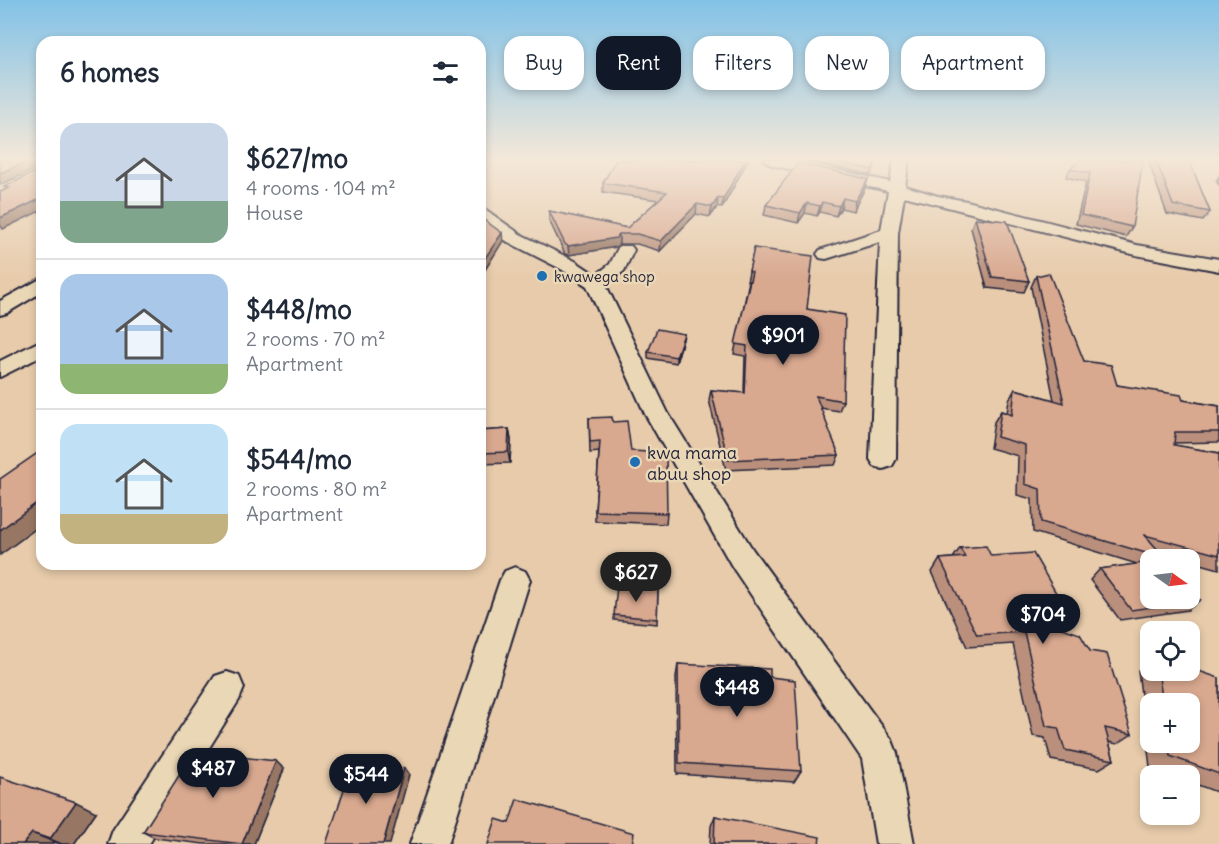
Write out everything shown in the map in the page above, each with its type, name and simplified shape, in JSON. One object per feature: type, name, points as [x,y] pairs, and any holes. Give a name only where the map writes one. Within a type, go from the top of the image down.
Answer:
[{"type":"street","points":[[883,459],[889,233],[894,199]]},
{"type":"street","points":[[931,199],[967,206],[1136,250],[1219,266]]},
{"type":"street","points":[[486,218],[514,238],[568,265],[595,283],[657,414],[744,560],[879,753],[896,844]]},
{"type":"street","points":[[826,254],[889,233]]},
{"type":"street","points":[[595,283],[611,274],[620,265],[625,250]]},
{"type":"street","points":[[0,309],[36,288]]},
{"type":"street","points":[[0,370],[36,350]]},
{"type":"street","points":[[429,844],[515,580]]},
{"type":"street","points":[[127,844],[227,688]]},
{"type":"building","points":[[0,199],[36,199],[36,201],[0,218]]},
{"type":"building","points":[[659,199],[717,199],[712,207],[697,204],[661,241],[637,234],[619,234],[616,238],[568,246],[549,211],[627,228]]},
{"type":"building","points":[[770,199],[842,199],[839,206],[822,202],[820,206],[807,203],[800,213],[766,205]]},
{"type":"building","points":[[1084,199],[1137,199],[1132,227],[1081,215]]},
{"type":"building","points":[[1171,199],[1205,199],[1210,212],[1173,205]]},
{"type":"building","points":[[975,218],[1007,221],[1029,281],[992,277]]},
{"type":"building","points":[[486,221],[502,233],[486,257]]},
{"type":"building","points":[[754,248],[813,256],[807,309],[845,315],[843,401],[816,396],[839,455],[728,460],[711,390],[745,393],[747,346],[735,344],[752,272],[749,271]]},
{"type":"building","points":[[1049,273],[1084,361],[1111,365],[1117,385],[1181,395],[1183,400],[1219,406],[1219,432],[1175,432],[1174,445],[1219,453],[1219,555],[1145,535],[1157,549],[1140,549],[1140,551],[1041,522],[1040,489],[1025,484],[1025,445],[997,437],[1001,411],[1012,415],[1015,389],[1064,403],[1036,276]]},
{"type":"building","points":[[657,329],[684,334],[676,357],[648,352]]},
{"type":"building","points":[[612,417],[613,422],[627,421],[631,451],[666,453],[667,513],[595,511],[600,441],[590,442],[589,418]]},
{"type":"building","points":[[509,429],[508,452],[486,453],[486,431]]},
{"type":"building","points":[[36,454],[36,503],[0,530],[0,479]]},
{"type":"building","points":[[986,546],[991,556],[1033,553],[1070,617],[1041,621],[1080,634],[1090,651],[1107,654],[1132,734],[1105,728],[1114,760],[1065,750],[1058,728],[1046,726],[1024,632],[977,635],[940,559],[965,557],[960,548]]},
{"type":"building","points":[[1140,563],[1140,609],[1131,610],[1100,569]]},
{"type":"building","points":[[617,586],[658,590],[657,619],[614,615]]},
{"type":"building","points":[[678,664],[770,669],[770,677],[795,680],[801,771],[679,763]]},
{"type":"building","points":[[1200,671],[1219,678],[1219,774],[1200,767],[1200,765],[1170,756],[1170,753],[1200,753],[1200,693],[1161,693],[1160,681],[1200,681]]},
{"type":"building","points":[[194,752],[276,761],[242,844],[143,832]]},
{"type":"building","points":[[353,762],[404,768],[383,844],[326,844]]},
{"type":"building","points":[[0,777],[76,802],[50,839],[32,833],[23,844],[0,844]]},
{"type":"building","points":[[517,799],[634,833],[632,844],[488,844],[496,819],[509,823]]},
{"type":"building","points":[[715,816],[820,837],[819,844],[714,844]]},
{"type":"place","name":"kwawega shop","points":[[542,276]]},
{"type":"place","name":"kwa mama abuu shop","points":[[635,462]]}]
